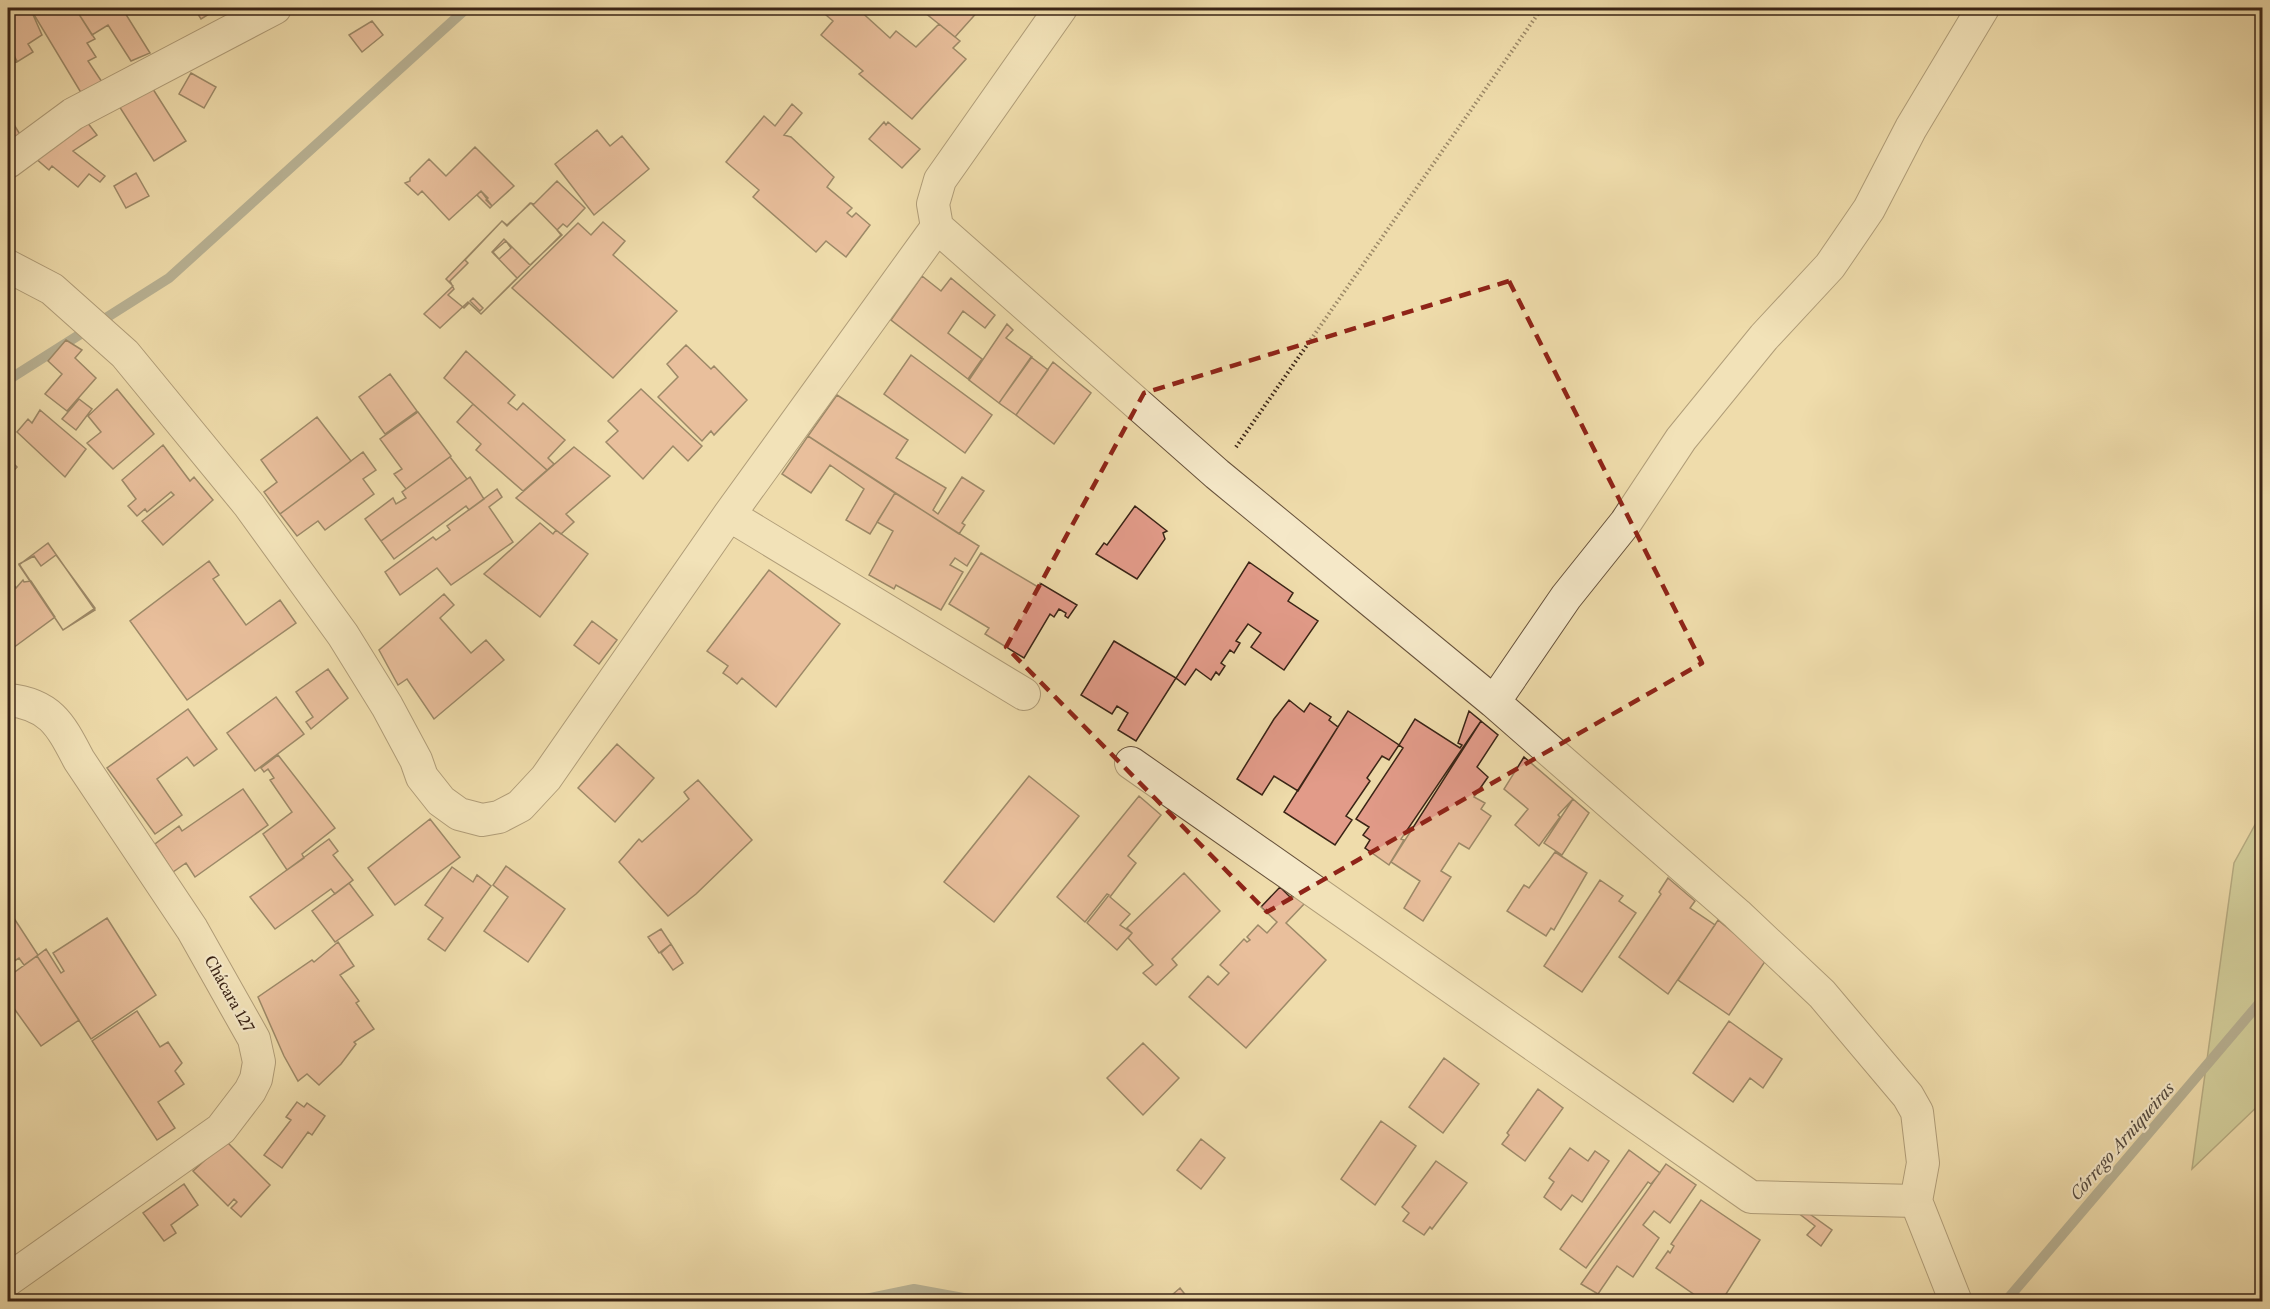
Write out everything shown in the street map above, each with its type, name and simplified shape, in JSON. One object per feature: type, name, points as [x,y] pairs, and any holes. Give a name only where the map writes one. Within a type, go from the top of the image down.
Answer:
[{"type":"street","points":[[8,162],[73,114],[275,8]]},
{"type":"street","points":[[1060,8],[940,180],[933,204],[938,227],[1217,474],[1494,702],[1737,914],[1822,994],[1908,1096],[1917,1112],[1923,1163],[1916,1201],[1956,1302]]},
{"type":"street","points":[[1494,702],[1566,597],[1626,522],[1681,439],[1764,337],[1830,266],[1869,208],[1911,128],[1983,8]]},
{"type":"street","points":[[8,266],[52,289],[125,354],[249,505],[343,635],[387,706],[416,760],[422,777],[441,801],[459,814],[482,820],[499,817],[520,806],[546,778],[729,515],[938,227]]},
{"type":"street","points":[[729,515],[1024,694]]},
{"type":"street","name":"Chácara 127","points":[[8,700],[34,706],[52,715],[192,928],[254,1039],[259,1062],[256,1079],[250,1091],[221,1128],[8,1280]]},
{"type":"street","points":[[1131,763],[1751,1197],[1916,1201]]},
{"type":"path","points":[[1217,474],[1542,8]]},
{"type":"highlighted area","points":[[1509,281],[1702,663],[1267,912],[1006,647],[1144,393]]},
{"type":"green space","points":[[2262,812],[2262,1102],[2192,1169],[2234,863]]},
{"type":"building","points":[[8,8],[30,8],[42,35],[28,44],[33,52],[17,62],[8,42]]},
{"type":"building","points":[[30,8],[75,8],[95,39],[87,43],[96,57],[88,61],[104,85],[83,96]]},
{"type":"building","points":[[75,8],[122,8],[150,53],[131,61],[108,25],[92,35]]},
{"type":"building","points":[[122,8],[135,8],[126,14]]},
{"type":"building","points":[[194,8],[219,8],[201,19]]},
{"type":"building","points":[[833,8],[857,8],[890,38],[896,31],[916,47],[939,24],[960,41],[953,48],[966,59],[912,119],[859,74],[863,71],[821,35],[833,21],[826,15]]},
{"type":"building","points":[[919,8],[981,8],[955,37]]},
{"type":"building","points":[[372,21],[383,35],[362,52],[349,35]]},
{"type":"building","points":[[8,46],[17,61],[8,67]]},
{"type":"building","points":[[191,73],[216,87],[204,108],[179,94]]},
{"type":"building","points":[[151,86],[186,141],[154,161],[119,106]]},
{"type":"building","points":[[792,104],[802,113],[784,135],[791,137],[834,177],[827,187],[852,208],[847,213],[852,217],[856,213],[870,225],[846,257],[826,241],[816,252],[753,197],[759,190],[726,162],[764,116],[775,126]]},
{"type":"building","points":[[8,115],[21,136],[8,144]]},
{"type":"building","points":[[87,122],[97,135],[73,151],[105,176],[100,182],[89,174],[78,187],[52,166],[49,170],[34,157]]},
{"type":"building","points":[[884,122],[886,125],[888,122],[920,149],[902,168],[869,139]]},
{"type":"building","points":[[597,130],[610,146],[622,136],[649,169],[594,215],[555,164]]},
{"type":"building","points":[[475,147],[514,186],[492,206],[481,191],[449,220],[422,191],[418,195],[405,183],[410,181],[410,178],[429,159],[446,176]]},
{"type":"building","points":[[136,173],[149,196],[126,208],[114,186]]},
{"type":"building","points":[[557,181],[585,208],[567,227],[563,224],[557,230],[561,235],[481,314],[469,303],[464,308],[448,295],[454,289],[450,281],[468,263],[465,260],[502,221],[507,226],[530,203],[534,204]],"holes":[[[506,241],[511,248],[499,259],[493,252]]]},
{"type":"building","points":[[481,191],[488,198],[486,200],[492,206],[490,208],[477,195]]},
{"type":"building","points":[[531,203],[562,235],[530,265],[504,239],[492,252],[517,278],[481,314],[468,302],[440,328],[424,314],[453,286],[446,279],[502,221],[507,225]],"holes":[[[473,298],[483,308],[480,311],[470,301]]]},
{"type":"building","points":[[603,222],[625,241],[613,255],[677,311],[613,378],[512,288],[578,223],[591,235]]},
{"type":"building","points":[[922,276],[941,291],[951,278],[995,315],[985,328],[963,311],[948,333],[982,359],[968,379],[891,320]]},
{"type":"building","points":[[1007,324],[1013,330],[1006,338],[1032,357],[999,403],[969,380]]},
{"type":"building","points":[[66,340],[82,350],[75,358],[96,378],[67,411],[45,394],[62,374],[48,361]]},
{"type":"building","points":[[686,345],[711,369],[714,366],[747,400],[714,435],[711,431],[702,441],[658,397],[678,377],[667,364]]},
{"type":"building","points":[[466,351],[515,395],[508,403],[517,410],[523,403],[565,440],[548,458],[554,464],[547,470],[444,378]]},
{"type":"building","points":[[911,355],[992,415],[965,453],[884,394]]},
{"type":"building","points":[[1031,357],[1048,370],[1016,415],[999,403]]},
{"type":"building","points":[[1053,362],[1091,393],[1054,444],[1016,415]]},
{"type":"building","points":[[390,374],[417,411],[385,434],[359,397]]},
{"type":"building","points":[[117,389],[154,434],[113,469],[87,443],[101,432],[88,416]]},
{"type":"building","points":[[641,389],[702,446],[688,461],[673,446],[643,479],[606,442],[618,431],[608,421]]},
{"type":"building","points":[[837,395],[908,440],[896,458],[946,488],[933,510],[938,514],[962,477],[984,491],[962,523],[965,525],[959,534],[808,436]]},
{"type":"building","points":[[79,399],[92,409],[76,430],[62,419]]},
{"type":"building","points":[[473,404],[547,470],[523,491],[476,450],[481,444],[457,422]]},
{"type":"building","points":[[40,410],[86,449],[65,477],[17,432],[28,419],[32,423]]},
{"type":"building","points":[[418,412],[451,456],[406,489],[394,474],[402,469],[380,439]]},
{"type":"building","points":[[317,417],[351,461],[280,514],[264,492],[277,482],[261,460]]},
{"type":"building","points":[[808,436],[895,493],[870,534],[846,520],[864,489],[830,465],[811,493],[782,474]]},
{"type":"building","points":[[163,445],[190,481],[194,477],[213,500],[163,545],[142,521],[174,495],[171,492],[147,512],[145,509],[137,516],[128,506],[136,499],[122,480]]},
{"type":"building","points":[[574,447],[610,476],[566,514],[574,522],[561,534],[516,498]]},
{"type":"building","points":[[363,452],[376,470],[363,479],[374,494],[325,530],[318,521],[297,536],[280,514]]},
{"type":"building","points":[[450,457],[467,479],[381,541],[365,519],[393,498],[396,504],[406,498],[402,492]]},
{"type":"building","points":[[8,458],[17,467],[8,477]]},
{"type":"building","points":[[470,477],[484,499],[469,510],[466,506],[394,559],[381,541]]},
{"type":"building","points":[[497,489],[502,497],[489,507],[513,542],[451,585],[437,568],[400,595],[385,572],[433,537],[436,540],[450,530],[447,526]]},
{"type":"building","points":[[895,493],[979,546],[967,566],[955,558],[950,565],[963,572],[941,610],[896,585],[894,589],[869,575],[893,531],[877,522]]},
{"type":"building","points":[[1135,506],[1167,531],[1163,533],[1165,539],[1137,579],[1096,554],[1104,543],[1107,545]]},
{"type":"building","points":[[540,523],[553,534],[556,530],[588,554],[540,617],[484,574]]},
{"type":"building","points":[[48,543],[95,610],[63,630],[19,565]]},
{"type":"building","points":[[981,553],[1038,587],[1040,583],[1077,605],[1068,618],[1065,616],[1066,613],[1059,609],[1054,617],[1050,614],[1024,658],[985,634],[989,628],[949,604]]},
{"type":"building","points":[[56,555],[95,608],[63,630],[19,564],[34,556],[41,566]]},
{"type":"building","points":[[209,561],[219,575],[213,579],[246,625],[280,600],[296,623],[187,700],[130,621]]},
{"type":"building","points":[[1249,562],[1293,593],[1288,601],[1318,621],[1284,670],[1251,647],[1261,633],[1248,624],[1236,641],[1240,643],[1234,653],[1230,650],[1221,663],[1225,666],[1219,675],[1216,672],[1211,680],[1196,669],[1185,685],[1176,678]]},
{"type":"building","points":[[769,570],[840,624],[776,707],[742,678],[737,684],[723,673],[728,666],[707,651]]},
{"type":"building","points":[[8,576],[16,588],[23,580],[24,582],[31,581],[55,617],[13,648],[8,640]]},
{"type":"building","points":[[444,594],[454,605],[440,618],[471,653],[486,640],[504,660],[434,719],[407,679],[398,685],[379,650]]},
{"type":"building","points":[[592,621],[617,640],[599,664],[574,645]]},
{"type":"building","points":[[1114,641],[1176,678],[1136,741],[1118,730],[1128,713],[1117,706],[1112,714],[1081,695]]},
{"type":"building","points":[[328,669],[348,698],[311,729],[306,722],[313,717],[296,692]]},
{"type":"building","points":[[276,697],[304,734],[255,771],[227,733]]},
{"type":"building","points":[[1289,700],[1304,712],[1310,703],[1331,717],[1329,720],[1338,727],[1298,791],[1274,776],[1262,795],[1237,779],[1274,719]]},
{"type":"building","points":[[188,709],[217,749],[194,766],[187,757],[157,779],[182,815],[155,834],[107,768]]},
{"type":"building","points":[[1348,711],[1399,745],[1389,760],[1382,756],[1367,778],[1370,781],[1346,816],[1352,820],[1335,845],[1284,812]]},
{"type":"building","points":[[1469,711],[1481,721],[1401,839],[1404,840],[1389,865],[1365,848],[1370,840],[1363,835],[1369,827],[1356,819],[1403,748],[1399,745],[1415,719],[1460,748],[1462,745],[1458,743]]},
{"type":"building","points":[[1481,721],[1498,735],[1477,767],[1488,777],[1474,797],[1485,803],[1481,809],[1491,816],[1469,849],[1459,843],[1441,871],[1451,877],[1423,921],[1404,908],[1420,881],[1391,862]]},
{"type":"building","points":[[617,744],[654,778],[615,822],[578,788]]},
{"type":"building","points":[[278,755],[335,828],[302,854],[304,858],[287,870],[263,834],[292,812],[270,780],[274,778],[268,769],[264,772],[261,768]]},
{"type":"building","points":[[1524,757],[1573,799],[1558,815],[1560,817],[1539,846],[1515,825],[1528,809],[1504,789]]},
{"type":"building","points":[[1029,776],[1079,816],[994,922],[944,882]]},
{"type":"building","points":[[698,780],[752,840],[696,894],[668,916],[619,862],[639,839],[642,842],[689,799],[684,792]]},
{"type":"building","points":[[243,789],[268,825],[195,877],[186,863],[173,872],[155,844],[179,826],[182,831]]},
{"type":"building","points":[[1139,796],[1161,815],[1128,856],[1136,863],[1110,897],[1130,914],[1120,925],[1132,933],[1117,950],[1087,923],[1109,895],[1107,894],[1085,922],[1057,897]]},
{"type":"building","points":[[1573,799],[1589,813],[1562,855],[1544,843]]},
{"type":"building","points":[[430,819],[460,857],[395,905],[368,868]]},
{"type":"building","points":[[329,839],[338,851],[333,855],[353,880],[335,894],[331,889],[275,929],[250,897]]},
{"type":"building","points":[[1555,852],[1587,873],[1554,930],[1551,928],[1546,936],[1507,911],[1524,885],[1529,888]]},
{"type":"building","points":[[506,866],[565,909],[528,962],[484,931],[508,897],[493,885]]},
{"type":"building","points":[[452,867],[473,882],[477,875],[491,886],[445,951],[428,939],[443,918],[425,905]]},
{"type":"building","points":[[1184,873],[1220,911],[1172,959],[1177,965],[1156,985],[1143,973],[1153,965],[1128,938],[1132,933],[1127,928]]},
{"type":"building","points":[[1668,878],[1695,901],[1690,908],[1715,925],[1668,994],[1619,957],[1661,894],[1659,892]]},
{"type":"building","points":[[1600,880],[1623,896],[1619,901],[1636,913],[1582,992],[1544,966]]},
{"type":"building","points":[[349,883],[373,915],[335,942],[312,911]]},
{"type":"building","points":[[1280,887],[1292,899],[1296,894],[1305,903],[1286,923],[1326,960],[1246,1048],[1189,997],[1208,976],[1218,985],[1229,973],[1220,965],[1244,939],[1247,942],[1250,940],[1247,937],[1258,925],[1267,933],[1277,922],[1261,907]]},
{"type":"building","points":[[8,909],[38,955],[24,965],[19,958],[8,965]]},
{"type":"building","points":[[107,918],[156,995],[91,1039],[37,956],[46,949],[61,973],[64,971],[53,953]]},
{"type":"building","points":[[1718,920],[1766,960],[1729,1015],[1678,980]]},
{"type":"building","points":[[661,929],[671,944],[659,953],[648,937]]},
{"type":"building","points":[[338,942],[354,966],[340,975],[359,1001],[356,1003],[374,1029],[354,1042],[356,1044],[341,1064],[319,1085],[307,1074],[298,1081],[284,1056],[258,997],[312,960],[314,962]]},
{"type":"building","points":[[671,944],[683,963],[673,970],[661,953]]},
{"type":"building","points":[[37,956],[79,1020],[41,1046],[8,1000],[8,977]]},
{"type":"building","points":[[137,1011],[160,1047],[168,1042],[182,1063],[175,1071],[184,1084],[158,1102],[175,1128],[157,1140],[92,1041]]},
{"type":"building","points":[[1729,1021],[1782,1059],[1763,1088],[1750,1078],[1733,1102],[1693,1073]]},
{"type":"building","points":[[1143,1043],[1179,1078],[1143,1115],[1107,1078]]},
{"type":"building","points":[[1444,1058],[1479,1084],[1443,1133],[1409,1107]]},
{"type":"building","points":[[1538,1089],[1563,1108],[1525,1161],[1502,1144],[1509,1135],[1507,1133]]},
{"type":"building","points":[[297,1102],[304,1107],[307,1103],[325,1116],[312,1135],[308,1132],[282,1168],[264,1155],[291,1120],[286,1117]]},
{"type":"building","points":[[1381,1121],[1416,1146],[1375,1205],[1341,1179]]},
{"type":"building","points":[[1201,1139],[1225,1158],[1201,1189],[1177,1170]]},
{"type":"building","points":[[226,1141],[270,1185],[241,1217],[231,1208],[237,1202],[234,1199],[228,1206],[193,1171]]},
{"type":"building","points":[[1570,1148],[1588,1161],[1595,1151],[1609,1161],[1582,1202],[1572,1195],[1561,1210],[1544,1197],[1554,1182],[1549,1178]]},
{"type":"building","points":[[1629,1150],[1660,1173],[1651,1184],[1648,1182],[1586,1268],[1560,1249]]},
{"type":"building","points":[[1436,1161],[1467,1183],[1432,1229],[1430,1227],[1424,1235],[1403,1221],[1409,1213],[1402,1207]]},
{"type":"building","points":[[1666,1164],[1696,1185],[1670,1223],[1654,1211],[1643,1225],[1659,1238],[1633,1277],[1617,1266],[1598,1294],[1581,1284]]},
{"type":"building","points":[[184,1184],[198,1205],[171,1225],[176,1233],[164,1241],[143,1213]]},
{"type":"building","points":[[1701,1200],[1760,1240],[1721,1302],[1705,1302],[1656,1268],[1668,1251],[1670,1253],[1674,1246],[1671,1244]]},
{"type":"building","points":[[1800,1207],[1832,1230],[1821,1246],[1807,1235],[1815,1226],[1797,1212]]},
{"type":"building","points":[[1180,1288],[1187,1297],[1182,1302],[1164,1302]]},
{"type":"waterway","points":[[8,380],[169,278],[467,8]]},
{"type":"waterway","name":"Córrego Arniqueiras","points":[[2005,1302],[2262,1000]]},
{"type":"waterway","points":[[851,1302],[914,1289],[985,1302]]}]
